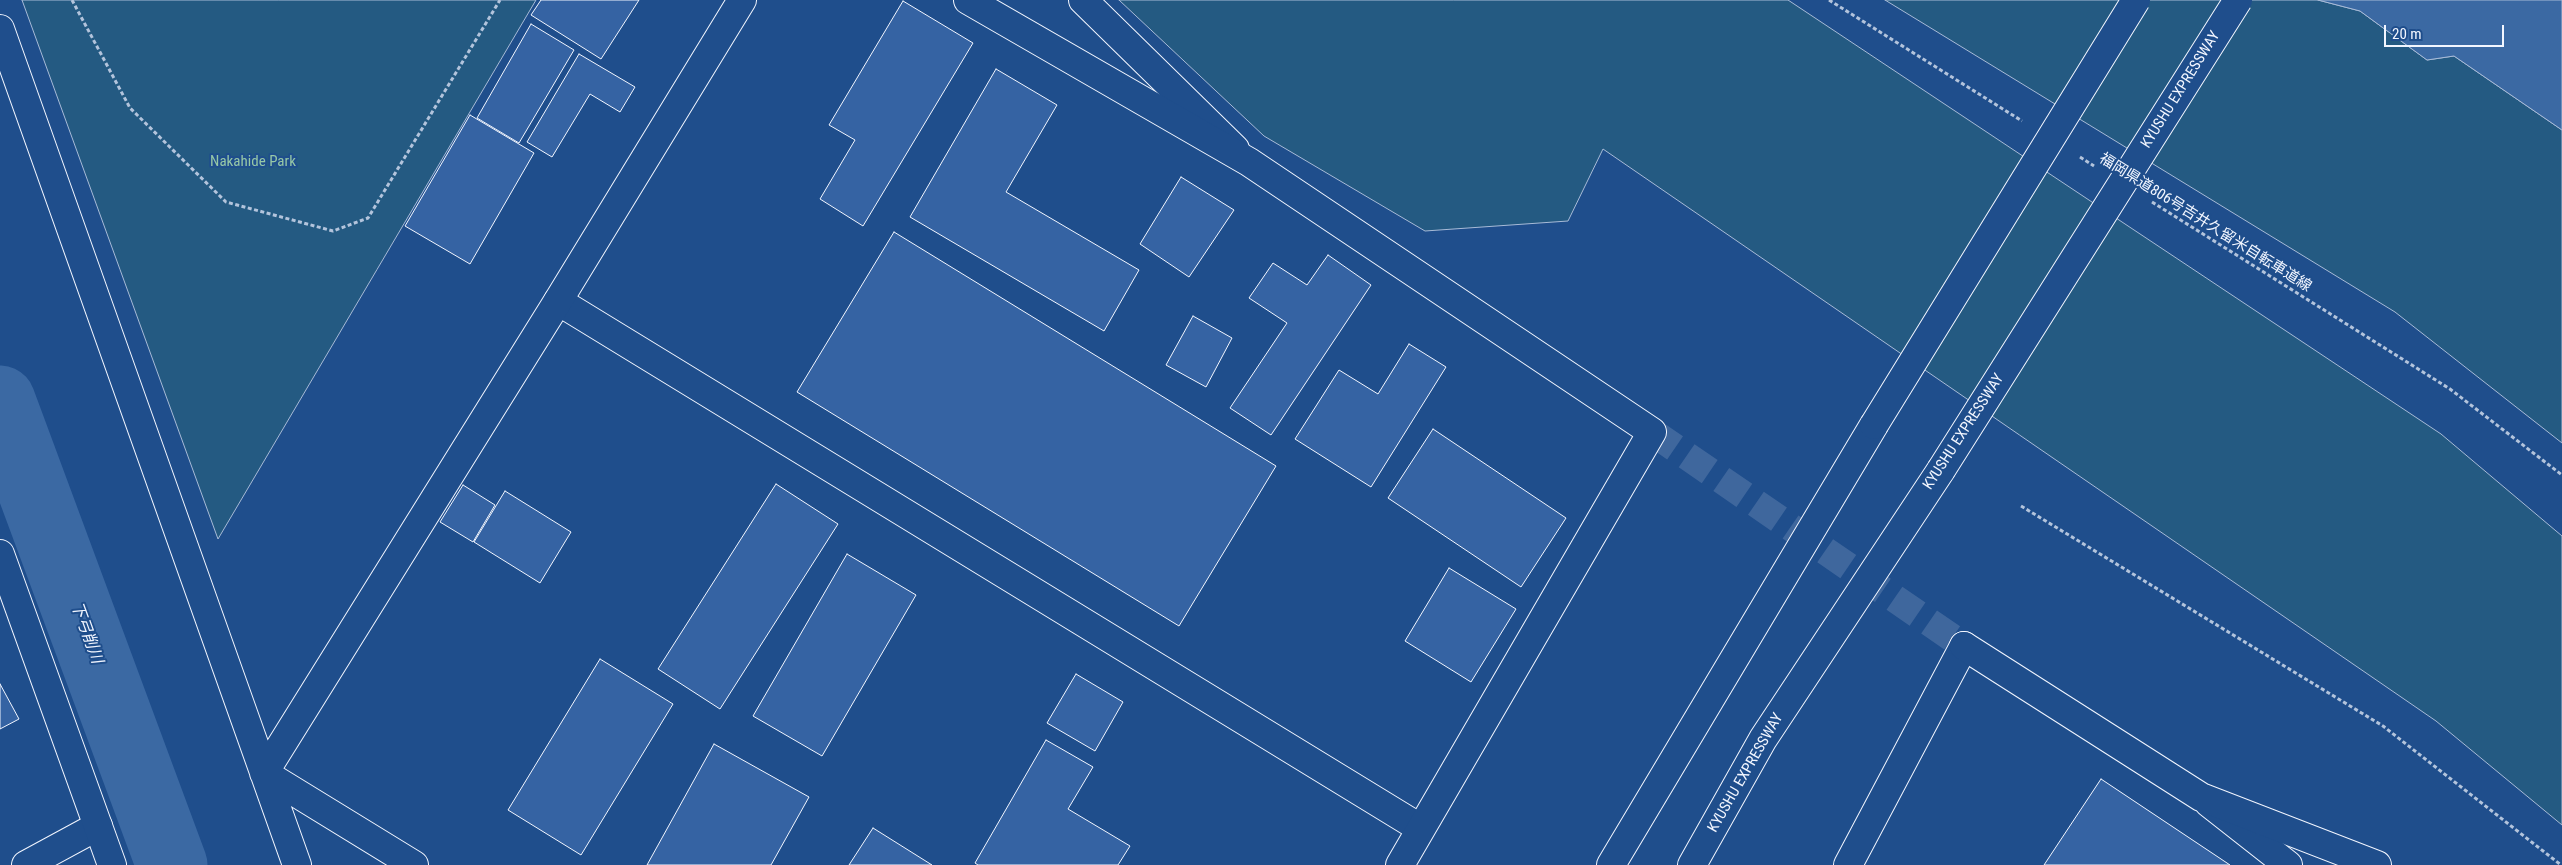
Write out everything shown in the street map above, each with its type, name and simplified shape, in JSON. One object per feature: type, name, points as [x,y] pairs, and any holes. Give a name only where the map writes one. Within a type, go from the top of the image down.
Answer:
[{"type":"main road","points":[[264,773],[558,301],[742,0]]},
{"type":"main road","points":[[968,0],[1248,162],[1652,432],[1400,865]]},
{"type":"main road","points":[[1083,0],[1248,162]]},
{"type":"main road","points":[[1611,865],[1874,425],[2136,0]]},
{"type":"main road","name":"KYUSHU EXPRESSWAY","points":[[1692,865],[1763,739],[1941,470],[2238,0]]},
{"type":"main road","points":[[0,29],[297,865]]},
{"type":"main road","points":[[558,301],[1420,828]]},
{"type":"main road","points":[[0,554],[112,865]]},
{"type":"main road","points":[[1848,865],[1964,646],[2201,797],[2288,865]]},
{"type":"main road","points":[[264,773],[414,865]]},
{"type":"main road","points":[[2201,797],[2377,865]]},
{"type":"main road","points":[[26,865],[98,826]]},
{"type":"path","points":[[72,0],[130,108],[226,202],[333,232],[368,218],[500,0]]},
{"type":"path","points":[[1830,0],[2023,122]]},
{"type":"path","name":"福岡県道806号吉井久留米自転車道線","points":[[2073,153],[2098,169]]},
{"type":"path","name":"福岡県道806号吉井久留米自転車道線","points":[[2148,200],[2450,389],[2562,475]]},
{"type":"path","points":[[2021,506],[2383,726],[2561,865]]},
{"type":"green space","name":"Nakahide Park","points":[[22,0],[536,0],[218,539]]},
{"type":"green space","points":[[1119,0],[1788,0],[2441,434],[2562,536],[2562,825],[2436,721],[1603,149],[1568,221],[1425,231],[1264,136]]},
{"type":"green space","points":[[1885,0],[2318,0],[2360,11],[2427,60],[2454,56],[2562,130],[2562,443],[2395,312]]},
{"type":"shaded area","points":[[2318,0],[2562,0],[2562,130],[2454,56],[2427,60],[2360,11]]},
{"type":"building","points":[[541,0],[639,0],[601,59],[531,15]]},
{"type":"building","points":[[903,1],[973,43],[863,226],[820,199],[855,140],[829,125]]},
{"type":"building","points":[[531,24],[574,50],[519,143],[477,118]]},
{"type":"building","points":[[579,54],[635,87],[620,112],[590,94],[552,157],[527,142]]},
{"type":"building","points":[[996,69],[1057,105],[1006,192],[1139,270],[1104,331],[910,217]]},
{"type":"building","points":[[470,115],[534,153],[470,264],[405,226]]},
{"type":"building","points":[[1181,177],[1234,210],[1189,277],[1140,244]]},
{"type":"building","points":[[894,232],[1276,466],[1179,626],[797,392]]},
{"type":"building","points":[[1328,255],[1371,285],[1271,435],[1230,408],[1287,323],[1249,298],[1273,263],[1307,285]]},
{"type":"building","points":[[1193,316],[1232,338],[1206,387],[1166,365]]},
{"type":"building","points":[[1409,344],[1446,367],[1371,487],[1295,439],[1339,370],[1378,394]]},
{"type":"building","points":[[1433,429],[1566,518],[1521,587],[1388,498]]},
{"type":"building","points":[[776,484],[838,524],[720,709],[658,669]]},
{"type":"building","points":[[463,485],[495,505],[473,542],[440,522]]},
{"type":"building","points":[[505,491],[571,532],[540,583],[474,542]]},
{"type":"building","points":[[847,554],[916,595],[822,756],[753,716]]},
{"type":"building","points":[[1449,568],[1516,609],[1471,682],[1405,641]]},
{"type":"building","points":[[600,659],[673,704],[581,855],[508,810]]},
{"type":"building","points":[[1076,674],[1123,702],[1095,751],[1047,723]]},
{"type":"building","points":[[0,684],[19,719],[0,729]]},
{"type":"building","points":[[1046,740],[1093,767],[1068,809],[1130,846],[1118,865],[978,865],[975,863]]},
{"type":"building","points":[[714,744],[809,797],[771,865],[647,865]]},
{"type":"building","points":[[2101,779],[2230,865],[2044,865]]},
{"type":"building","points":[[873,828],[932,865],[849,865]]},
{"type":"waterway","name":"下弓削川","points":[[0,401],[172,865]]},
{"type":"tunnel","points":[[1652,432],[1964,646]]}]
